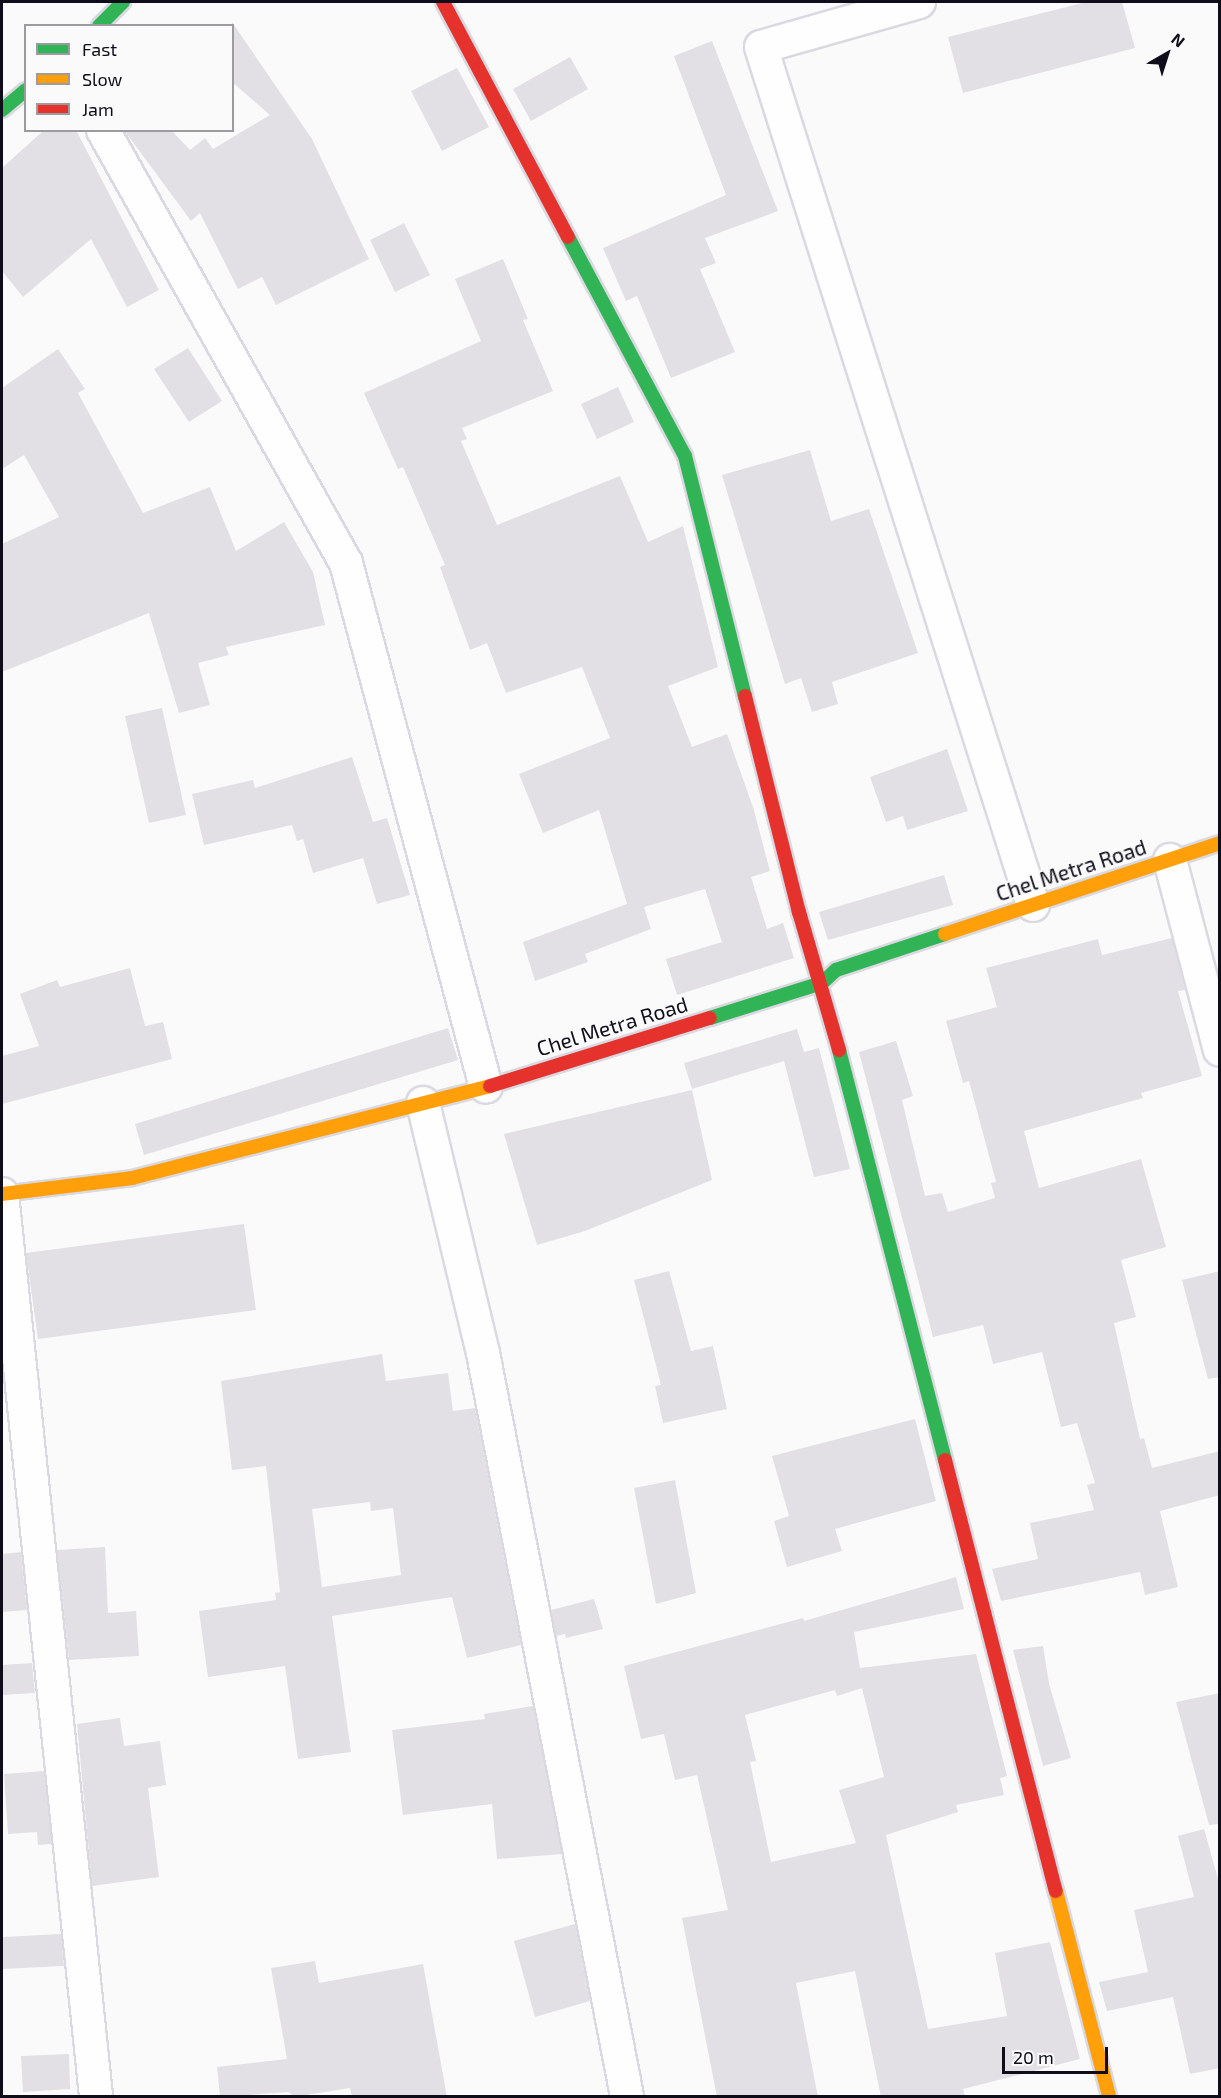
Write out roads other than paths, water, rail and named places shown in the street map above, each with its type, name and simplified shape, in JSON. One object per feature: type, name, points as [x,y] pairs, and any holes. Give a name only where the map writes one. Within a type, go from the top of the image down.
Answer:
[{"type":"street","points":[[101,24],[123,2]]},
{"type":"street","points":[[443,2],[685,456],[799,912],[822,983],[1109,2097]]},
{"type":"street","points":[[920,2],[761,47],[1033,905]]},
{"type":"street","points":[[2,110],[24,92]]},
{"type":"street","points":[[104,132],[346,563],[486,1087]]},
{"type":"street","name":"Chel Metra Road","points":[[2,1194],[132,1178],[486,1087],[822,983],[836,970],[1220,843]]},
{"type":"street","points":[[1170,860],[1220,1050]]},
{"type":"street","points":[[423,1103],[483,1353],[627,2097]]},
{"type":"street","points":[[2,1194],[96,2097]]}]
